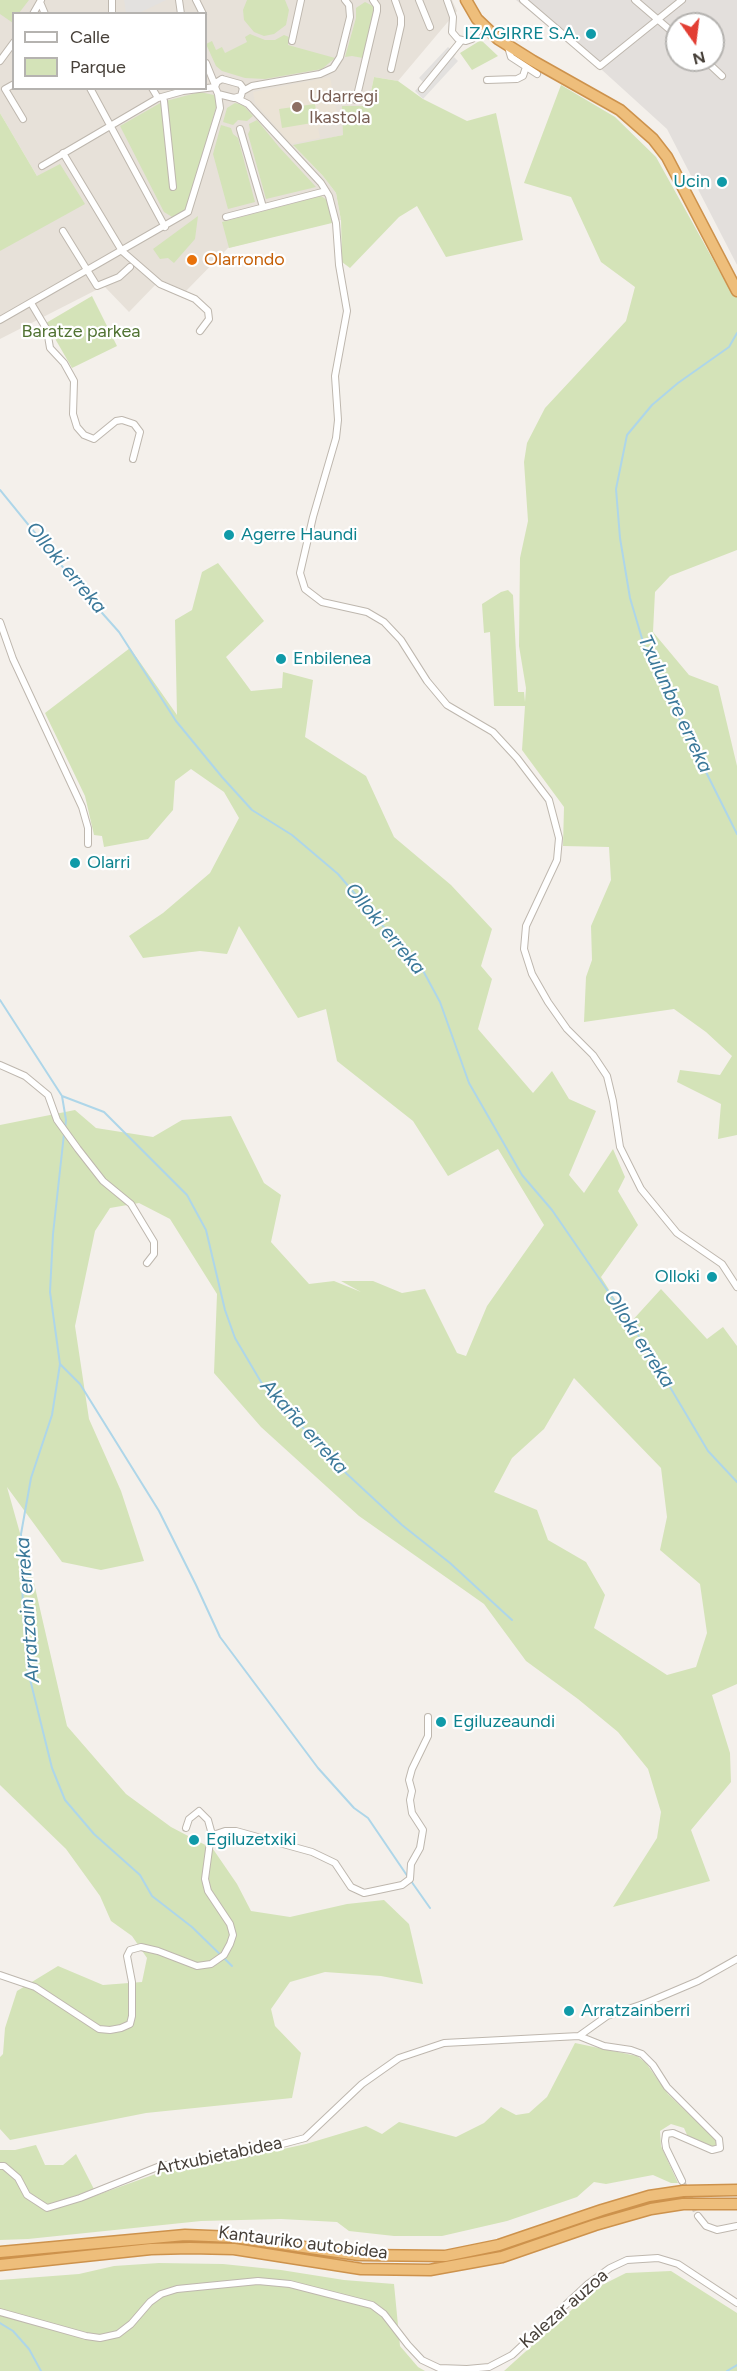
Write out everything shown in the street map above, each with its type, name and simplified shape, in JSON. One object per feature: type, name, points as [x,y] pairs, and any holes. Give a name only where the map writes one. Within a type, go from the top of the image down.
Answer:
[{"type":"highway","points":[[466,0],[483,26],[508,46],[610,104],[645,131],[667,157],[737,291]]},
{"type":"highway","name":"Kantauriko autobidea","points":[[0,2253],[185,2235],[234,2237],[359,2255],[445,2256],[499,2245],[649,2196],[682,2191],[737,2190]]},
{"type":"highway","name":"Kantauriko autobidea","points":[[0,2265],[151,2249],[190,2248],[234,2249],[361,2269],[430,2270],[502,2257],[595,2225],[651,2209],[694,2204],[737,2204]]},
{"type":"street","points":[[292,41],[301,0]]},
{"type":"street","points":[[220,108],[252,86],[329,71],[338,61],[350,17],[347,1],[355,0]]},
{"type":"street","points":[[356,100],[377,12],[377,6],[373,0]]},
{"type":"street","points":[[392,69],[401,25],[401,17],[394,0]]},
{"type":"street","points":[[419,0],[430,27]]},
{"type":"street","points":[[447,0],[453,16],[452,32],[461,41]]},
{"type":"street","points":[[523,0],[600,66],[682,0]]},
{"type":"street","points":[[635,0],[665,26]]},
{"type":"street","points":[[422,89],[461,41],[472,39],[483,26]]},
{"type":"street","points":[[0,61],[12,45]]},
{"type":"street","points":[[508,46],[511,57],[537,74]]},
{"type":"street","points":[[0,321],[183,217],[191,208],[220,108],[219,94],[207,65]]},
{"type":"street","points":[[487,80],[517,79],[523,76],[526,67]]},
{"type":"street","points":[[209,70],[225,80]]},
{"type":"street","points":[[718,72],[722,76]]},
{"type":"street","points":[[207,87],[215,86],[219,80],[240,84],[248,104],[326,191],[333,210],[347,311],[335,376],[338,420],[336,438],[304,550],[300,573],[305,589],[322,602],[367,612],[384,622],[401,640],[427,681],[447,705],[493,732],[517,758],[549,800],[559,838],[557,860],[526,926],[524,949],[532,974],[567,1029],[593,1055],[607,1076],[620,1147],[641,1189],[676,1233],[722,1264],[737,1287]]},
{"type":"street","points":[[12,85],[5,89],[23,119]]},
{"type":"street","points":[[91,90],[165,226]]},
{"type":"street","points":[[154,90],[161,100],[173,187]]},
{"type":"street","points":[[42,166],[111,124],[161,100],[189,90]]},
{"type":"street","points":[[219,94],[248,104]]},
{"type":"street","points":[[240,129],[262,207]]},
{"type":"street","points":[[63,153],[122,251],[160,284],[195,298],[210,314],[210,319],[200,331]]},
{"type":"street","points":[[226,217],[326,191]]},
{"type":"street","points":[[63,231],[96,286],[119,277],[130,267]]},
{"type":"street","points":[[31,303],[48,330],[50,348],[64,363],[74,381],[73,414],[77,427],[84,435],[94,439],[116,420],[134,424],[140,432],[133,459]]},
{"type":"street","points":[[0,622],[13,658],[82,807],[88,828],[88,844]]},
{"type":"street","points":[[0,1065],[25,1076],[48,1095],[68,1136],[103,1181],[131,1204],[154,1242],[154,1254],[147,1263]]},
{"type":"street","points":[[0,1975],[35,1987],[99,2029],[110,2030],[130,2024],[132,1982],[127,1956],[130,1950],[141,1947],[197,1966],[211,1964],[221,1957],[233,1935],[230,1924],[208,1891],[205,1879],[210,1842],[225,1831],[236,1831],[312,1852],[335,1863],[351,1887],[364,1893],[402,1885],[408,1880],[411,1864],[420,1848],[423,1830],[412,1813],[410,1800],[412,1791],[409,1780],[428,1736],[428,1717]]},
{"type":"street","points":[[186,1828],[189,1819],[199,1811],[208,1820],[213,1838]]},
{"type":"street","points":[[579,2036],[608,2016],[698,1981],[737,1959]]},
{"type":"street","points":[[579,2036],[604,2046],[642,2054],[653,2065],[667,2087],[719,2139],[720,2148],[712,2150],[673,2133],[666,2134],[666,2148],[682,2181]]},
{"type":"street","name":"Artxubietabidea","points":[[0,2166],[4,2166],[18,2178],[27,2195],[47,2208],[160,2166],[245,2154],[305,2138],[380,2070],[399,2058],[420,2050],[444,2043],[579,2036]]},
{"type":"street","points":[[698,2216],[706,2226],[717,2230],[737,2226]]},
{"type":"street","name":"Kalezar auzoa","points":[[0,2312],[100,2338],[118,2334],[131,2324],[150,2302],[161,2294],[177,2289],[258,2281],[290,2284],[372,2305],[384,2314],[422,2360],[439,2368],[467,2369],[489,2367],[512,2355],[588,2284],[610,2268],[627,2260],[658,2258],[678,2264],[737,2303]]},
{"type":"shaded area","points":[[0,0],[452,0],[457,11],[398,81],[374,77],[368,106],[343,135],[294,146],[336,193],[341,220],[228,248],[186,291],[160,280],[129,312],[104,286],[0,339],[0,251],[37,176],[0,113]]},
{"type":"shaded area","points":[[124,0],[166,0],[141,12],[126,12]]},
{"type":"shaded area","points":[[516,0],[737,0],[737,265],[667,129],[602,70]]},
{"type":"shaded area","points":[[448,47],[456,54],[454,57],[458,61],[423,99],[415,91],[423,82],[419,78]]},
{"type":"shaded area","name":"Udarregi Ikastola","points":[[330,77],[337,114],[323,118],[324,126],[318,128],[320,138],[291,144],[255,103],[253,92]]},
{"type":"green space","points":[[0,0],[29,0],[20,12],[12,12],[12,22],[0,14]]},
{"type":"green space","points":[[247,0],[285,0],[289,10],[286,25],[274,34],[264,36],[254,32],[244,20],[243,10]]},
{"type":"green space","points":[[365,2],[373,6],[373,12],[363,58],[345,57],[356,18],[356,8]]},
{"type":"green space","points":[[250,34],[265,40],[275,40],[284,35],[289,37],[288,45],[335,58],[322,69],[265,79],[245,78],[222,71],[216,66],[207,44],[212,41],[216,50],[222,47],[225,53],[247,42],[245,37]]},
{"type":"green space","points":[[481,40],[498,56],[472,70],[460,53]]},
{"type":"green space","points":[[374,77],[398,81],[423,99],[467,121],[496,113],[523,240],[446,257],[417,206],[399,217],[350,268],[342,262],[341,220],[336,193],[293,145],[343,135],[342,106],[368,106]]},
{"type":"green space","points":[[561,85],[615,117],[656,157],[726,283],[737,288],[737,550],[670,576],[655,592],[653,632],[689,675],[718,686],[737,766],[737,1135],[718,1139],[721,1104],[677,1082],[680,1070],[720,1075],[732,1056],[706,1032],[674,1009],[584,1022],[586,977],[592,960],[591,926],[611,880],[609,847],[563,846],[564,807],[522,750],[525,706],[494,706],[490,632],[484,633],[482,604],[508,590],[513,595],[518,692],[524,692],[525,702],[526,688],[519,646],[520,558],[528,521],[524,462],[527,443],[545,408],[626,321],[635,287],[601,262],[571,197],[524,183]]},
{"type":"green space","points":[[200,92],[214,95],[217,104],[185,213],[174,218],[164,212],[120,126],[162,102]]},
{"type":"green space","points":[[235,103],[243,105],[253,116],[247,121],[238,120],[233,125],[223,122],[227,108]]},
{"type":"green space","points":[[315,104],[318,122],[282,128],[279,109]]},
{"type":"green space","points":[[0,113],[37,176],[60,164],[85,204],[0,251]]},
{"type":"green space","points":[[257,120],[316,187],[266,199],[248,134],[249,124]]},
{"type":"green space","points":[[221,125],[231,128],[233,134],[238,138],[255,202],[228,209],[213,154]]},
{"type":"green space","points":[[321,196],[327,200],[332,223],[229,248],[222,222]]},
{"type":"green space","points":[[198,216],[195,239],[174,263],[168,258],[160,259],[153,249]]},
{"type":"green space","name":"Baratze parkea","points":[[92,296],[117,346],[72,368],[46,323]]},
{"type":"green space","points":[[218,563],[264,621],[226,657],[251,691],[282,688],[283,672],[313,680],[305,737],[366,776],[394,837],[451,885],[492,929],[481,966],[492,979],[478,1029],[533,1093],[552,1071],[569,1099],[596,1111],[569,1175],[584,1193],[613,1149],[625,1177],[618,1191],[638,1225],[601,1277],[630,1323],[661,1289],[707,1339],[723,1327],[737,1346],[737,1684],[712,1695],[730,1753],[731,1782],[691,1830],[710,1881],[613,1907],[657,1838],[661,1812],[648,1769],[618,1732],[526,1661],[484,1604],[359,1516],[261,1427],[214,1373],[217,1294],[170,1219],[139,1203],[110,1208],[95,1231],[75,1326],[89,1419],[121,1491],[144,1561],[101,1570],[62,1562],[7,1487],[34,1583],[67,1726],[126,1794],[171,1827],[213,1849],[237,1884],[251,1911],[290,1917],[347,1904],[384,1900],[409,1924],[423,1984],[381,1976],[325,1972],[290,1982],[271,2009],[275,2026],[301,2053],[292,2098],[146,2113],[10,2140],[0,2129],[0,2057],[3,2054],[5,2028],[17,1991],[58,1966],[103,1985],[142,1982],[147,1958],[132,1936],[111,1921],[100,1896],[66,1849],[0,1785],[0,1125],[75,1110],[96,1128],[153,1137],[182,1120],[231,1116],[264,1183],[281,1195],[271,1242],[309,1284],[334,1281],[361,1292],[341,1281],[373,1281],[402,1293],[425,1289],[457,1353],[466,1356],[487,1306],[544,1225],[498,1149],[448,1176],[413,1121],[337,1061],[326,1009],[298,1018],[239,926],[227,954],[200,951],[143,958],[129,936],[163,913],[210,873],[239,818],[224,792],[191,769],[175,781],[173,810],[148,839],[104,847],[102,836],[94,835],[85,796],[45,713],[130,648],[177,715],[175,620],[192,610],[202,572]],"holes":[[[574,1378],[661,1468],[667,1517],[660,1550],[700,1584],[707,1633],[696,1667],[667,1675],[594,1628],[605,1595],[586,1562],[548,1540],[537,1510],[494,1492],[512,1458],[544,1429]]]},
{"type":"green space","points":[[575,2043],[637,2056],[646,2063],[668,2094],[715,2139],[717,2145],[712,2148],[688,2137],[684,2128],[671,2124],[660,2131],[661,2146],[678,2183],[671,2183],[653,2175],[606,2184],[594,2182],[577,2197],[507,2221],[442,2236],[394,2236],[349,2231],[337,2222],[281,2219],[201,2221],[0,2240],[0,2150],[15,2150],[36,2145],[45,2165],[63,2165],[76,2154],[97,2195],[164,2171],[306,2144],[366,2126],[382,2134],[399,2122],[456,2137],[484,2123],[501,2107],[516,2115],[529,2113],[547,2097]]},
{"type":"green space","points":[[159,2263],[223,2264],[344,2280],[394,2284],[400,2346],[418,2367],[425,2371],[0,2371],[0,2280],[79,2274],[114,2266]]},
{"type":"green space","points":[[671,2271],[737,2313],[737,2371],[504,2371],[596,2288],[626,2273]]},
{"type":"waterway","name":"Txulunbre erreka","points":[[737,333],[729,347],[678,383],[652,405],[627,435],[616,489],[620,538],[630,598],[646,652],[737,834]]},
{"type":"waterway","name":"Olloki erreka","points":[[0,490],[119,632],[176,721],[222,777],[252,810],[292,835],[338,874],[420,965],[440,1002],[469,1083],[522,1175],[552,1210],[645,1345],[708,1451],[737,1482]]},
{"type":"waterway","points":[[0,1000],[62,1096],[66,1120],[65,1129]]},
{"type":"waterway","name":"Akaña erreka","points":[[62,1096],[104,1112],[187,1195],[206,1230],[225,1310],[235,1338],[264,1387],[347,1474],[512,1620]]},
{"type":"waterway","name":"Arratzain erreka","points":[[64,1134],[53,1234],[50,1292],[60,1364],[52,1415],[31,1478],[21,1534],[23,1612],[28,1671],[52,1768],[65,1800],[94,1834],[140,1875],[152,1896],[192,1927],[232,1966]]},
{"type":"waterway","name":"Arratzain erreka","points":[[60,1364],[80,1384],[159,1511],[220,1637],[318,1768],[354,1808],[368,1818],[408,1877]]},
{"type":"waterway","name":"Arratzain erreka","points":[[411,1881],[430,1908]]},
{"type":"waterway","points":[[0,2323],[13,2331],[29,2349],[41,2371]]},
{"type":"waterway","points":[[727,2371],[737,2365]]},
{"type":"tunnel","points":[[682,2181],[698,2216]]},
{"type":"place","name":"IZAGIRRE S.A.","points":[[591,34]]},
{"type":"place","name":"Udarregi Ikastola","points":[[297,107]]},
{"type":"place","name":"Ucin","points":[[722,182]]},
{"type":"place","name":"Olarrondo","points":[[192,260]]},
{"type":"place","name":"Agerre Haundi","points":[[229,535]]},
{"type":"place","name":"Enbilenea","points":[[281,659]]},
{"type":"place","name":"Olarri","points":[[75,863]]},
{"type":"place","name":"Olloki","points":[[712,1277]]},
{"type":"place","name":"Egiluzeaundi","points":[[441,1722]]},
{"type":"place","name":"Egiluzetxiki","points":[[194,1840]]},
{"type":"place","name":"Arratzainberri","points":[[569,2011]]}]
